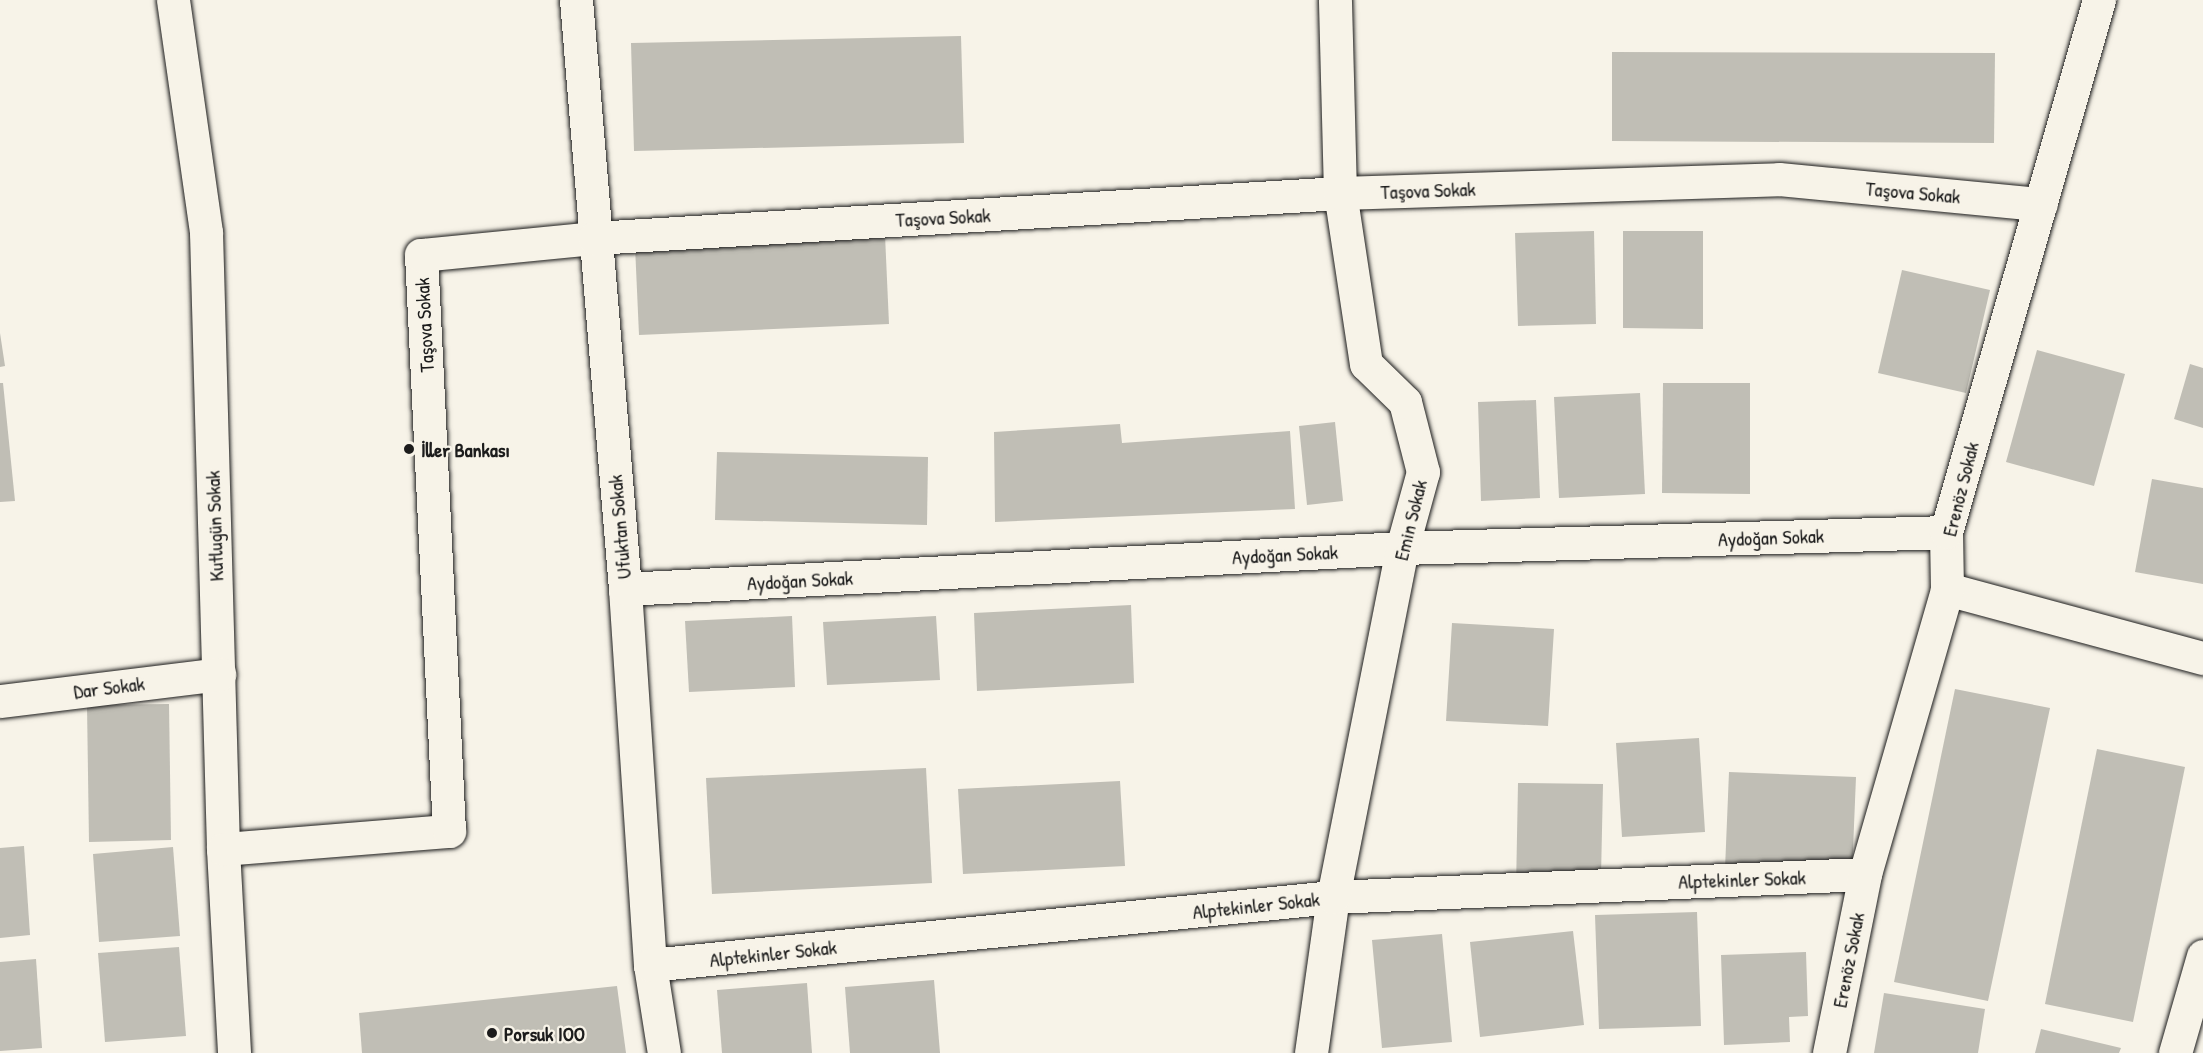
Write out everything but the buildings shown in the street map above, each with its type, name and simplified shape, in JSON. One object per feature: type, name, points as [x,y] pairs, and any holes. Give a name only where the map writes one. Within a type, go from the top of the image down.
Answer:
[{"type":"street","name":"Kutlugün Sokak","points":[[173,0],[206,232],[223,849],[234,1053]]},
{"type":"street","name":"Ufuktan Sokak","points":[[576,0],[625,589],[650,965],[664,1053]]},
{"type":"street","name":"Emin Sokak","points":[[1311,1053],[1333,897],[1402,548],[1423,472],[1406,402],[1366,364],[1340,193],[1335,0]]},
{"type":"street","name":"Erenöz Sokak","points":[[1829,1053],[1865,874],[1947,589],[1946,532],[2099,0]]},
{"type":"street","name":"Taşova Sokak","points":[[223,849],[448,831],[421,255],[594,238],[1340,193],[1779,179],[2041,204]]},
{"type":"street","name":"Aydoğan Sokak","points":[[625,589],[1402,548],[1946,532]]},
{"type":"street","points":[[1947,589],[2203,658]]},
{"type":"street","name":"Dar Sokak","points":[[0,701],[219,674]]},
{"type":"street","name":"Alptekinler Sokak","points":[[650,965],[1333,897],[1865,874]]},
{"type":"street","points":[[2175,1053],[2203,956]]},
{"type":"place","name":"İller Bankası","points":[[409,449]]},
{"type":"place","name":"Porsuk IOO","points":[[492,1033]]}]
